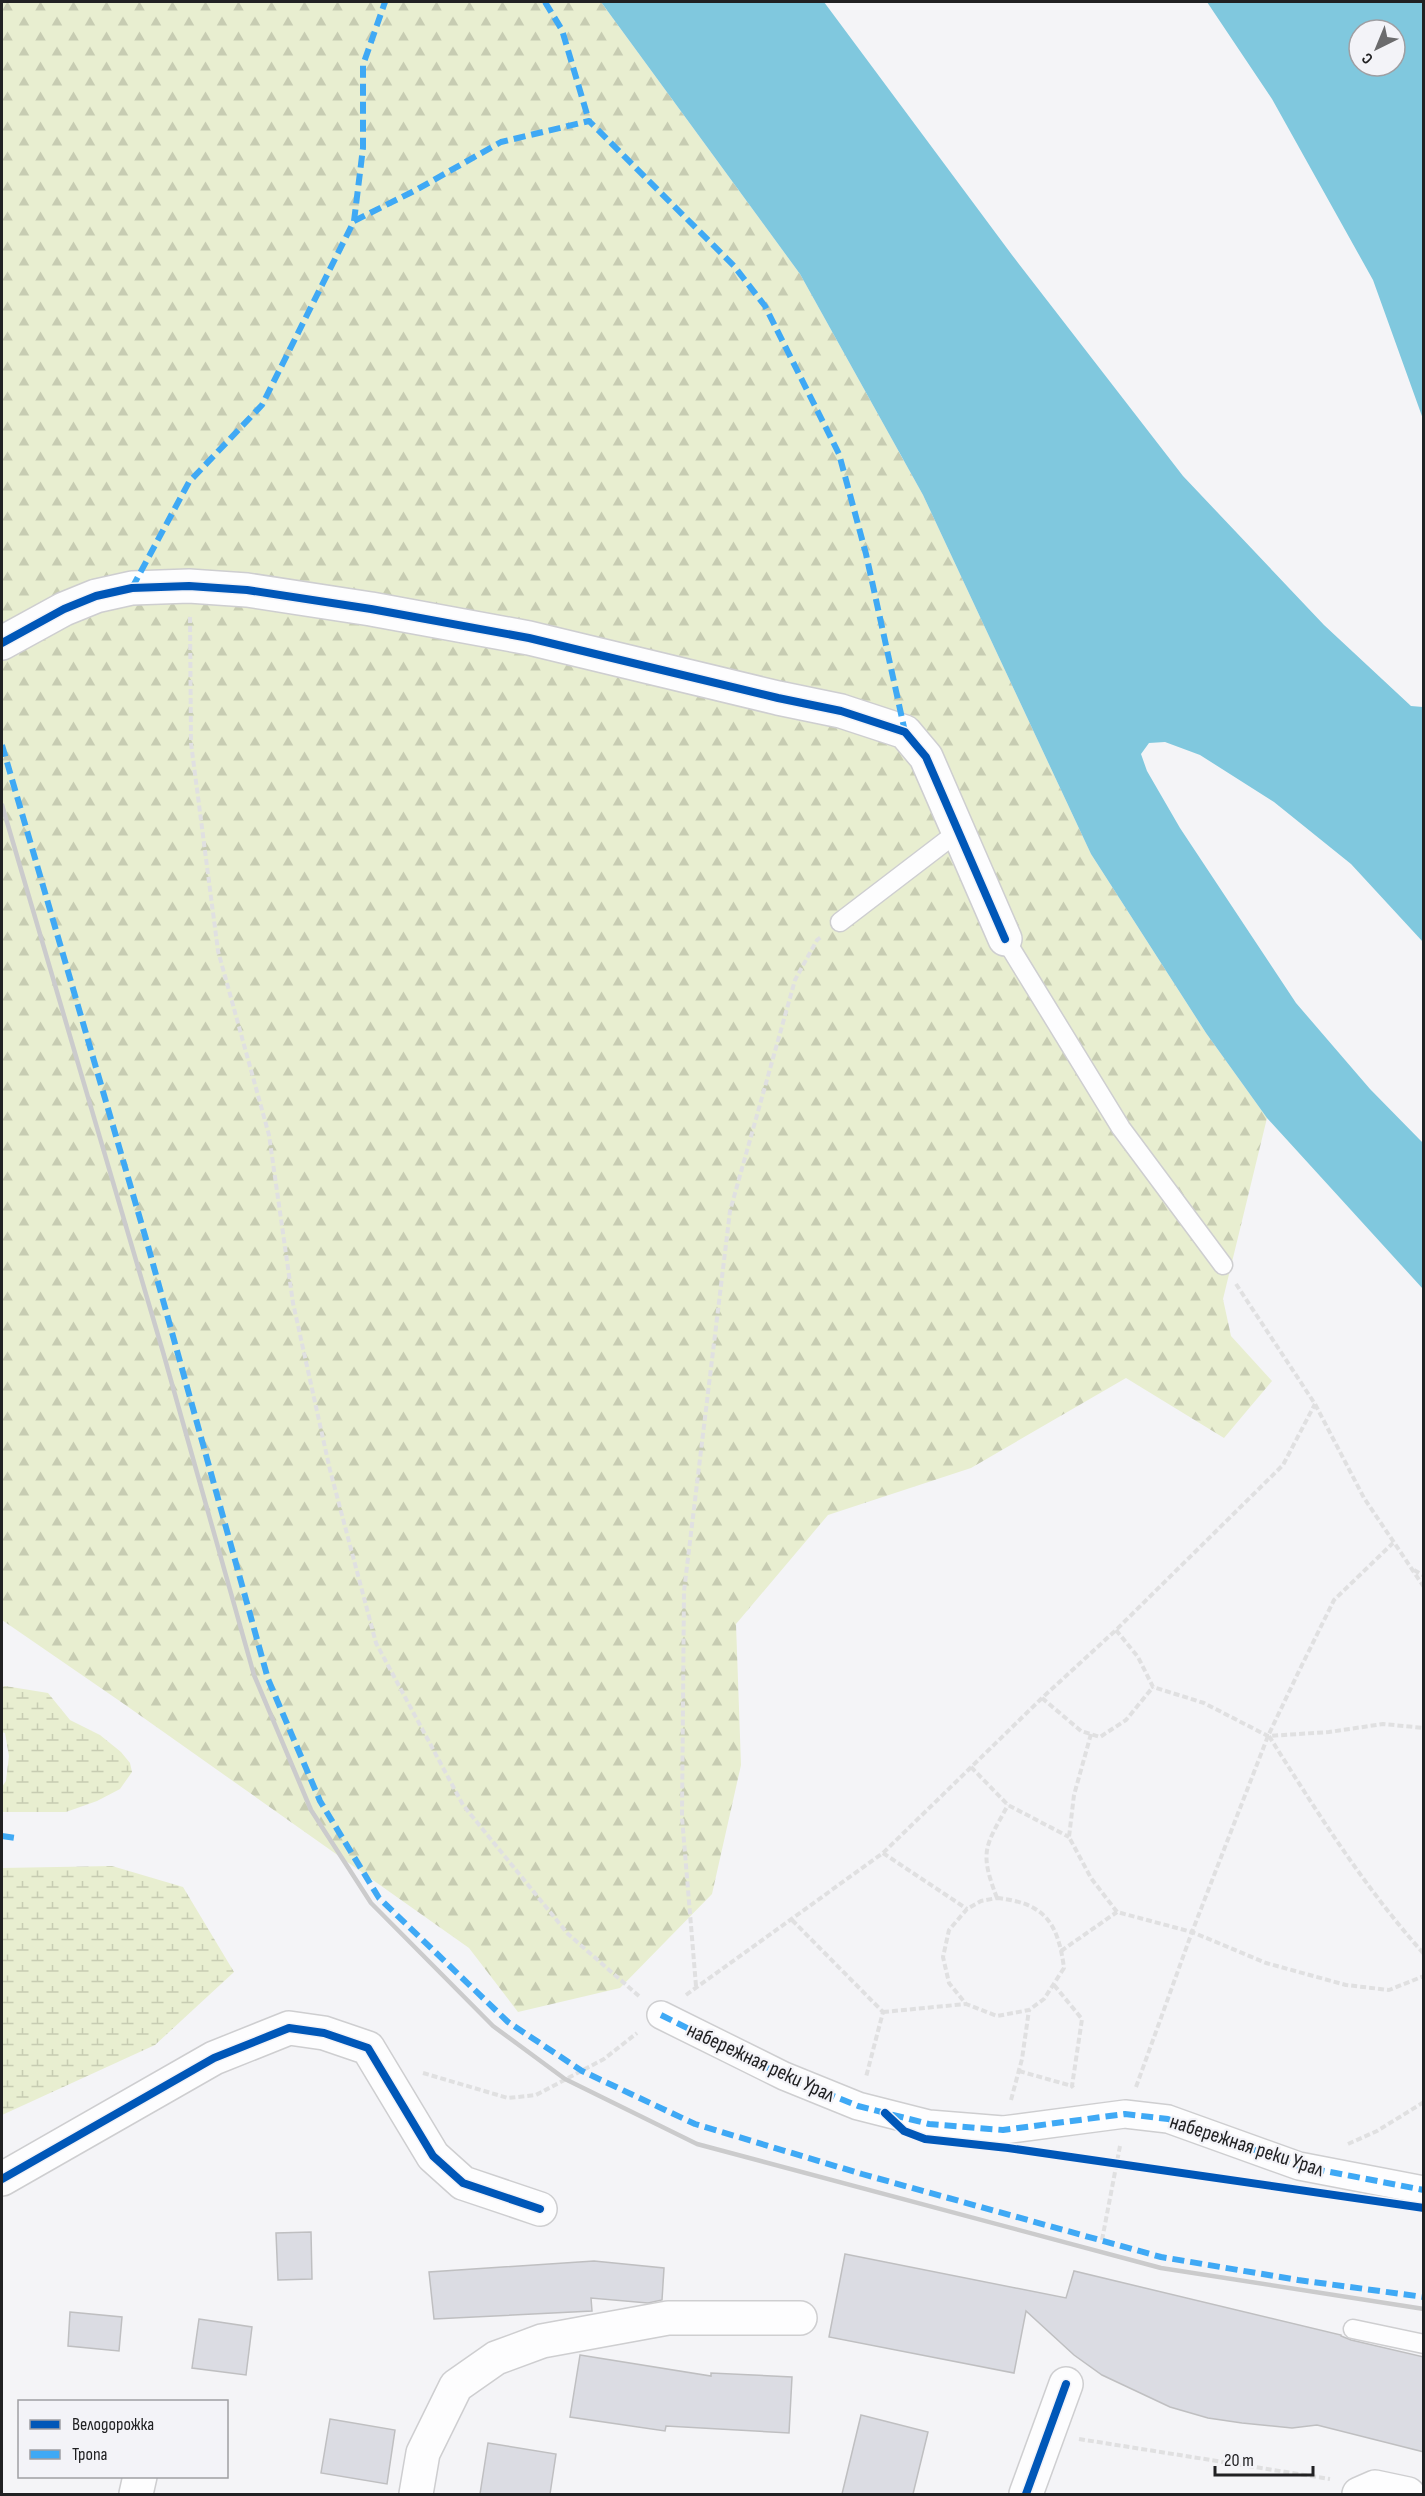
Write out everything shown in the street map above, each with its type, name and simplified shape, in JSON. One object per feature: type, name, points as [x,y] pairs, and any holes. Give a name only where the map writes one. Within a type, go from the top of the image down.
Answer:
[{"type":"street","points":[[2,643],[64,609],[96,596],[132,588],[189,586],[247,590],[360,607],[529,638],[841,711],[905,732],[926,757],[1005,939]]},
{"type":"street","name":"набережная реки Урал","points":[[661,2015],[784,2076],[858,2106],[929,2124],[1003,2130],[1125,2114],[1168,2119],[1299,2166],[1424,2190]]},
{"type":"street","points":[[2,2179],[214,2058],[289,2028],[324,2033],[368,2048],[433,2156],[463,2183],[540,2209]]},
{"type":"street","points":[[416,2494],[423,2453],[456,2386],[496,2358],[542,2342],[668,2318],[800,2318]]},
{"type":"street","points":[[1026,2494],[1066,2384]]},
{"type":"street","points":[[136,2494],[140,2478]]},
{"type":"street","points":[[1367,2491],[1408,2494]]},
{"type":"lane","points":[[840,922],[959,831]]},
{"type":"lane","points":[[1005,939],[1121,1128],[1223,1265]]},
{"type":"lane","points":[[1353,2329],[1424,2344]]},
{"type":"path","points":[[189,586],[191,743],[218,951],[269,1135],[293,1303],[330,1470],[376,1643],[463,1804],[568,1934],[661,2015]]},
{"type":"path","points":[[696,1987],[682,1817],[684,1591],[730,1211],[795,980],[817,940],[840,922]]},
{"type":"path","points":[[1223,1265],[1315,1404],[1364,1498],[1424,1587]]},
{"type":"path","points":[[420,2071],[508,2098],[536,2095],[604,2059],[696,1987],[883,1853],[1042,1698],[1116,1630],[1283,1465],[1315,1404]]},
{"type":"path","points":[[1102,2240],[1125,2114],[1268,1736],[1334,1600],[1393,1543]]},
{"type":"path","points":[[1411,1568],[1424,1576]]},
{"type":"path","points":[[1116,1630],[1138,1657],[1153,1687],[1204,1703],[1268,1736],[1334,1840],[1387,1913],[1424,1954]]},
{"type":"path","points":[[1042,1698],[1081,1731],[1100,1737],[1126,1720],[1153,1687]]},
{"type":"path","points":[[1268,1736],[1329,1732],[1383,1724],[1424,1728]]},
{"type":"path","points":[[1069,1837],[1074,1795],[1091,1734]]},
{"type":"path","points":[[971,1767],[1008,1804],[1069,1837],[1091,1878],[1117,1912],[1192,1932],[1266,1963],[1346,1986],[1389,1990],[1424,1976]]},
{"type":"path","points":[[997,1898],[986,1869],[987,1844],[1008,1804]]},
{"type":"path","points":[[883,1853],[967,1909]]},
{"type":"path","points":[[883,2012],[966,2004],[997,2016],[1029,2010],[1044,1999],[1064,1968],[1054,1929],[1040,1911],[1020,1900],[997,1898],[981,1901],[967,1909],[949,1930],[943,1957],[949,1983],[966,2004]]},
{"type":"path","points":[[1061,1951],[1117,1912]]},
{"type":"path","points":[[792,1920],[883,2012]]},
{"type":"path","points":[[1054,1985],[1082,2019],[1072,2086]]},
{"type":"path","points":[[1003,2130],[1019,2071],[1029,2010]]},
{"type":"path","points":[[858,2106],[883,2012]]},
{"type":"path","points":[[1019,2071],[1072,2086],[1094,2118]]},
{"type":"path","points":[[1299,2166],[1377,2131],[1424,2102]]},
{"type":"path","points":[[1106,2162],[1128,2165]]},
{"type":"path","points":[[1049,2434],[1367,2491]]},
{"type":"green space","points":[[2,2],[601,2],[800,274],[923,495],[1091,854],[1206,1033],[1267,1118],[1223,1299],[1231,1336],[1272,1381],[1224,1438],[1126,1378],[971,1468],[828,1515],[736,1624],[741,1765],[712,1894],[620,1988],[518,2012],[469,1948],[2,1620]]},
{"type":"green space","points":[[2,1687],[48,1693],[70,1720],[100,1735],[121,1752],[130,1763],[132,1772],[120,1789],[97,1801],[66,1812],[2,1812],[2,1787],[6,1781],[9,1756],[5,1733],[2,1732]]},
{"type":"green space","points":[[112,1866],[183,1887],[234,1972],[155,2045],[2,2115],[2,1868]]},
{"type":"water","points":[[601,2],[824,2],[1012,255],[1183,476],[1324,625],[1411,706],[1423,707],[1423,942],[1351,864],[1274,802],[1200,755],[1165,742],[1149,743],[1141,754],[1147,771],[1180,828],[1296,1003],[1370,1089],[1423,1143],[1423,1289],[1267,1118],[1206,1033],[1091,854],[923,495],[800,274]]},
{"type":"water","points":[[1207,2],[1423,2],[1423,419],[1373,280],[1272,99]]},
{"type":"building","points":[[311,2232],[312,2279],[278,2280],[276,2233]]},
{"type":"building","points":[[845,2254],[1066,2298],[1074,2271],[1424,2357],[1424,2452],[1317,2425],[1292,2428],[1242,2423],[1208,2418],[1170,2407],[1102,2375],[1074,2355],[1026,2311],[1014,2373],[829,2337]]},
{"type":"building","points":[[594,2261],[664,2268],[662,2300],[648,2303],[591,2298],[592,2311],[434,2319],[429,2272]]},
{"type":"building","points":[[70,2312],[122,2317],[119,2351],[68,2346]]},
{"type":"building","points":[[199,2319],[252,2327],[246,2375],[192,2368]]},
{"type":"building","points":[[580,2355],[711,2376],[711,2373],[792,2377],[789,2433],[666,2426],[665,2431],[570,2417]]},
{"type":"building","points":[[861,2415],[928,2432],[913,2494],[842,2494]]},
{"type":"building","points":[[330,2419],[395,2430],[387,2484],[321,2473]]},
{"type":"building","points":[[488,2443],[556,2454],[550,2494],[480,2494]]},
{"type":"railway","points":[[2,805],[163,1352],[254,1675],[311,1810],[371,1903],[493,2026],[565,2079],[697,2144],[1161,2268],[1424,2309]]},
{"type":"marked path","points":[[132,588],[189,482],[262,405],[354,221],[363,148],[363,65],[385,2]]},
{"type":"marked path","points":[[545,2],[562,30],[589,121]]},
{"type":"marked path","points":[[354,221],[416,190],[501,142],[589,121],[734,266],[765,306],[839,454],[866,554],[905,732]]},
{"type":"marked path","points":[[2,745],[148,1246],[268,1679],[320,1801],[379,1898],[508,2022],[582,2071],[695,2124],[862,2174],[1161,2257],[1298,2280],[1424,2297]]},
{"type":"marked path","points":[[2,1836],[15,1838]]},
{"type":"marked path","points":[[661,2015],[784,2076],[858,2106],[929,2124],[1003,2130],[1125,2114],[1168,2119],[1299,2166],[1424,2190]]},
{"type":"cycle path","points":[[2,643],[64,609],[96,596],[132,588],[189,586],[247,590],[371,609],[529,638],[841,711],[905,732],[926,757],[1005,939]]},
{"type":"cycle path","points":[[2,2179],[214,2058],[289,2028],[324,2033],[368,2048],[433,2156],[463,2183],[540,2209]]},
{"type":"cycle path","points":[[885,2113],[904,2131],[925,2139],[1008,2148],[1424,2208]]},
{"type":"cycle path","points":[[1026,2494],[1066,2384]]}]
